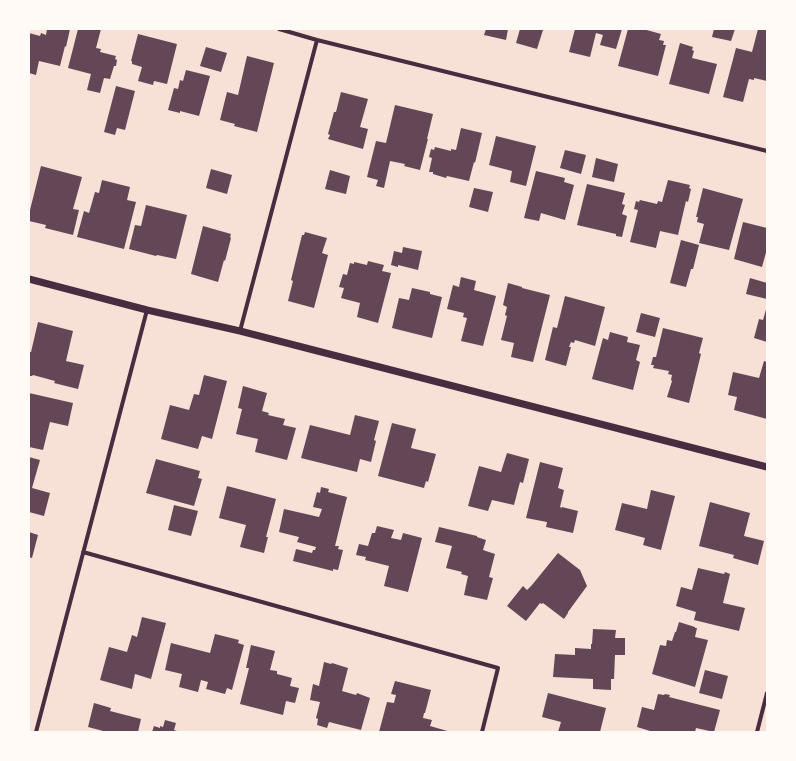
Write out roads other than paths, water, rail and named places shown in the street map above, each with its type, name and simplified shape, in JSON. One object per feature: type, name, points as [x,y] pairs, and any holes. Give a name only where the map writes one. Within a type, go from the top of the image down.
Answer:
[{"type":"street","points":[[279,29],[318,40],[767,151]]},
{"type":"street","points":[[240,330],[318,40]]},
{"type":"street","points":[[29,279],[147,310],[240,330],[767,467]]},
{"type":"street","points":[[36,732],[147,310]]},
{"type":"street","points":[[83,552],[498,668],[482,732]]},
{"type":"street","points":[[758,732],[767,693]]}]
